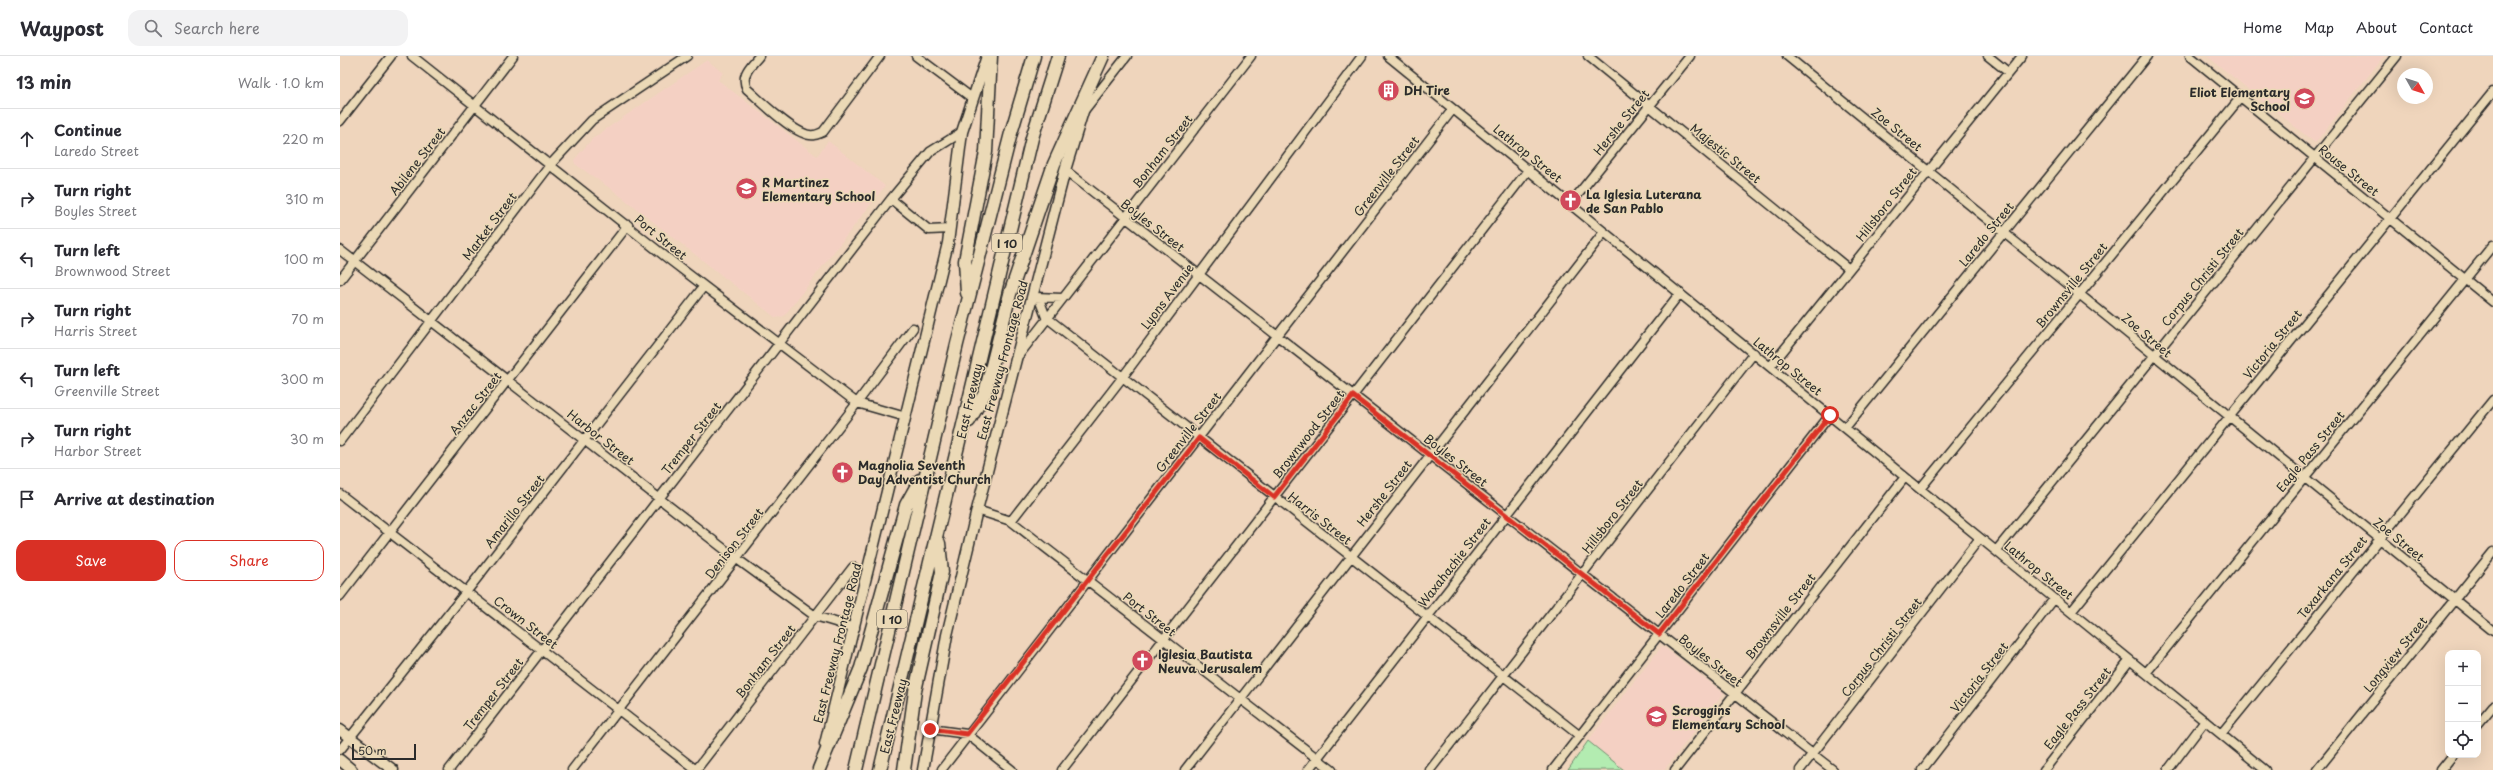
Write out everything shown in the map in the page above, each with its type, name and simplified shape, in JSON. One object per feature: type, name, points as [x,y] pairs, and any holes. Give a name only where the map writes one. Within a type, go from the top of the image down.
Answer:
[{"type":"highway","points":[[967,305],[965,261],[986,152],[991,56]]},
{"type":"highway","name":"East Freeway","points":[[856,770],[967,305],[1034,56]]},
{"type":"highway","name":"East Freeway","points":[[880,770],[938,534],[1032,138],[1058,56]]},
{"type":"highway","points":[[962,432],[985,393],[1010,294],[1054,164],[1104,56]]},
{"type":"highway","points":[[819,769],[861,668],[906,506],[928,467]]},
{"type":"highway","points":[[904,770],[915,691],[942,572],[938,534]]},
{"type":"main road","name":"East Freeway Frontage Road","points":[[819,769],[855,628],[950,229],[962,132],[987,56]]},
{"type":"main road","name":"East Freeway Frontage Road","points":[[923,770],[947,635],[1014,362],[1035,297],[1065,170],[1083,112],[1104,56]]},
{"type":"main road","points":[[340,730],[393,770]]},
{"type":"main road","points":[[340,760],[352,770]]},
{"type":"street","points":[[340,121],[390,56]]},
{"type":"street","name":"Port Street","points":[[412,56],[476,104],[704,286],[857,403],[906,417]]},
{"type":"street","name":"Abilene Street","points":[[340,280],[513,56]]},
{"type":"street","name":"Market Street","points":[[340,441],[551,164],[592,120],[687,56]]},
{"type":"street","points":[[759,56],[744,74],[744,83],[747,89],[792,127],[804,134],[814,136],[823,132],[880,56]]},
{"type":"street","points":[[916,56],[972,98]]},
{"type":"street","points":[[1083,112],[1127,56]]},
{"type":"street","name":"Bonham Street","points":[[1014,362],[1046,317],[1251,56]]},
{"type":"street","name":"Lyons Avenue","points":[[1011,521],[1122,378],[1362,56]]},
{"type":"street","name":"Lathrop Street","points":[[1388,56],[1571,203],[1604,232],[2265,770]]},
{"type":"street","name":"Majestic Street","points":[[1588,56],[1849,270]]},
{"type":"street","name":"Hershe Street","points":[[1571,203],[1690,56]]},
{"type":"street","name":"Zoe Street","points":[[1787,56],[2493,631]]},
{"type":"street","points":[[1988,56],[2008,72]]},
{"type":"street","name":"Hillsboro Street","points":[[1770,367],[1928,170],[2022,56]]},
{"type":"street","name":"Laredo Street","points":[[1845,428],[2147,56]]},
{"type":"street","name":"Rouse Street","points":[[2190,56],[2493,302]]},
{"type":"street","name":"Corpus Christi Street","points":[[1996,551],[2397,56]]},
{"type":"street","name":"Victoria Street","points":[[2071,612],[2493,92]]},
{"type":"street","name":"Brownsville Street","points":[[1920,489],[2241,97]]},
{"type":"street","name":"Greenville Street","points":[[942,769],[967,734],[1199,438],[1453,109]]},
{"type":"street","name":"Tremper Street","points":[[449,770],[780,345],[891,199],[930,152],[962,132]]},
{"type":"street","name":"Brownwood Street","points":[[1062,770],[1529,169]]},
{"type":"street","name":"Boyles Street","points":[[1065,170],[1833,770]]},
{"type":"street","points":[[891,199],[929,230],[950,229]]},
{"type":"street","name":"Anzac Street","points":[[340,596],[628,225]]},
{"type":"street","name":"Hershe Street","points":[[1185,770],[1429,454],[1604,232]]},
{"type":"street","name":"Eagle Pass Street","points":[[2146,673],[2493,245]]},
{"type":"street","name":"Harbor Street","points":[[340,250],[509,379],[737,559],[815,616],[855,628]]},
{"type":"street","name":"Amarillo Street","points":[[340,750],[467,591],[704,286]]},
{"type":"street","name":"Waxahachie Street","points":[[1308,770],[1506,514],[1680,294]]},
{"type":"street","points":[[1035,297],[1062,298]]},
{"type":"street","points":[[1035,297],[1046,317]]},
{"type":"street","name":"Harris Street","points":[[1046,317],[1580,736]]},
{"type":"street","name":"Denison Street","points":[[572,770],[737,559],[913,328]]},
{"type":"street","name":"Hillsboro Street","points":[[1430,770],[1754,354]]},
{"type":"street","name":"Texarkana Street","points":[[2220,734],[2493,400]]},
{"type":"street","name":"Laredo Street","points":[[1553,770],[1830,415]]},
{"type":"street","name":"Brownsville Street","points":[[1675,770],[1905,477]]},
{"type":"street","name":"Crown Street","points":[[340,494],[696,770]]},
{"type":"street","points":[[977,510],[1011,521]]},
{"type":"street","name":"Port Street","points":[[1011,521],[1332,770]]},
{"type":"street","name":"Corpus Christi Street","points":[[1800,770],[1980,538]]},
{"type":"street","name":"Longview Street","points":[[2317,770],[2493,552]]},
{"type":"street","name":"Bonham Street","points":[[696,770],[853,567]]},
{"type":"street","name":"Victoria Street","points":[[1922,770],[2054,598]]},
{"type":"street","name":"Eagle Pass Street","points":[[2044,770],[2130,660]]},
{"type":"street","points":[[2480,722],[2493,706]]},
{"type":"street","points":[[2168,770],[2205,721]]},
{"type":"street","points":[[930,729],[967,734],[1012,770]]},
{"type":"street","points":[[2441,770],[2451,758]]},
{"type":"shaded area","name":"Eliot Elementary School","points":[[2207,56],[2384,56],[2315,143]]},
{"type":"shaded area","name":"R Martinez Elementary School","points":[[707,60],[723,73],[718,80],[817,156],[828,141],[885,186],[784,316],[776,318],[614,191],[575,164],[574,160],[593,138]]},
{"type":"shaded area","name":"Scroggins Elementary School","points":[[1662,646],[1724,693],[1664,770],[1624,770],[1588,741]]},
{"type":"green space","points":[[1588,741],[1624,770],[1568,770]]},
{"type":"place","name":"DH Tire","points":[[1389,90]]},
{"type":"place","name":"Eliot Elementary School","points":[[2305,99]]},
{"type":"place","name":"R Martinez Elementary School","points":[[746,189]]},
{"type":"place","name":"La Iglesia Luterana de San Pablo","points":[[1570,201]]},
{"type":"place","name":"Magnolia Seventh Day Adventist Church","points":[[843,472]]},
{"type":"place","name":"Iglesia Bautista Neuva Jerusalem","points":[[1142,661]]},
{"type":"place","name":"Scroggins Elementary School","points":[[1656,717]]},
{"type":"route","points":[[930,729],[954,731],[967,734],[1199,438],[1274,497],[1353,396],[1659,634],[1830,415]]}]
